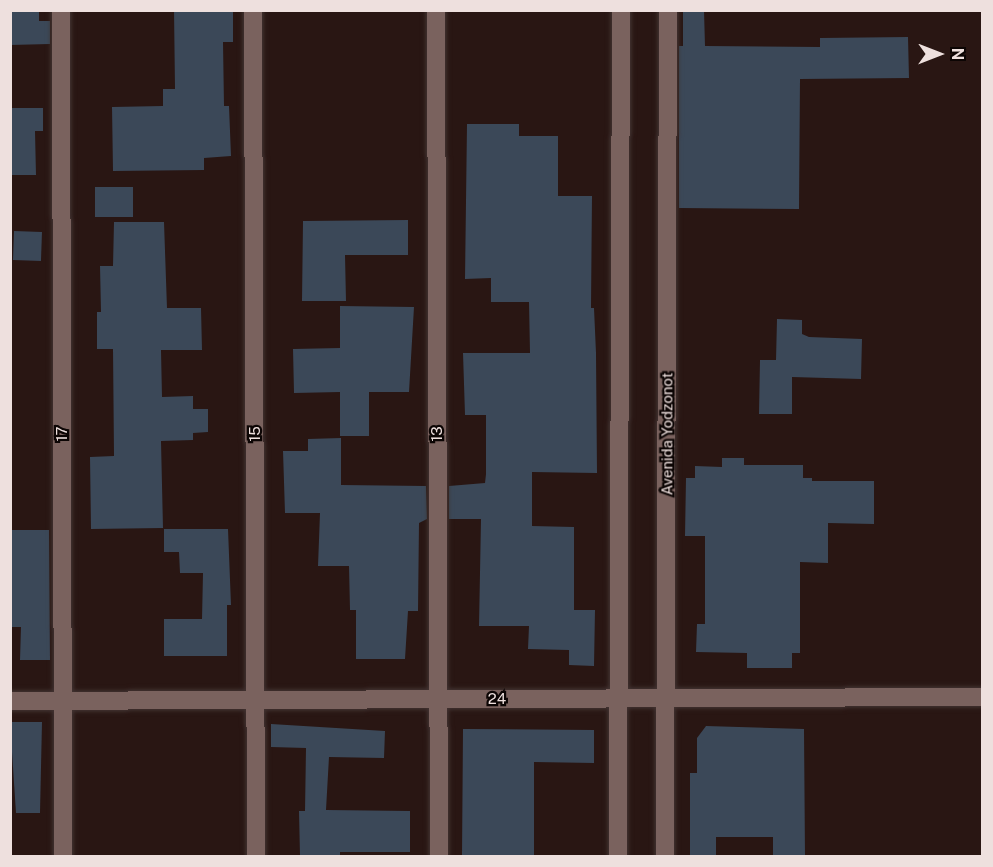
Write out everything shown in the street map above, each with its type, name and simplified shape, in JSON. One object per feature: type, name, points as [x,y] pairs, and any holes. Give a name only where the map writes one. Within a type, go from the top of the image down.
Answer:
[{"type":"street","name":"17","points":[[62,10],[63,856]]},
{"type":"street","name":"15","points":[[253,10],[256,856]]},
{"type":"street","name":"13","points":[[435,10],[439,856]]},
{"type":"street","points":[[618,856],[621,10]]},
{"type":"street","name":"Avenida Yodzonot","points":[[665,856],[668,10]]},
{"type":"street","name":"24","points":[[10,700],[982,697]]},
{"type":"building","points":[[10,10],[39,10],[39,21],[50,21],[50,44],[10,45]]},
{"type":"building","points":[[174,10],[233,10],[233,42],[223,42],[224,106],[229,106],[231,156],[204,158],[204,170],[113,171],[112,107],[163,106],[163,89],[175,89]]},
{"type":"building","points":[[683,10],[704,10],[705,46],[820,47],[820,38],[908,37],[909,78],[800,79],[799,209],[679,208],[679,46],[683,46]]},
{"type":"building","points":[[10,108],[43,108],[43,131],[35,131],[36,175],[10,175]]},
{"type":"building","points":[[467,124],[519,124],[519,136],[558,136],[558,196],[592,196],[591,308],[594,308],[596,353],[597,473],[532,472],[532,526],[574,527],[574,610],[595,610],[594,666],[569,665],[569,650],[528,649],[529,626],[479,626],[481,519],[449,519],[449,486],[485,483],[486,474],[486,415],[465,415],[463,353],[530,353],[529,302],[491,302],[491,278],[465,279]]},
{"type":"building","points":[[95,187],[133,187],[133,217],[95,217]]},
{"type":"building","points":[[408,220],[408,255],[345,255],[346,301],[302,301],[303,221]]},
{"type":"building","points":[[114,222],[164,222],[167,308],[201,308],[202,350],[161,350],[162,397],[193,396],[193,409],[208,409],[208,432],[193,433],[193,440],[161,441],[163,528],[91,529],[90,457],[114,456],[113,349],[97,349],[97,312],[101,312],[100,266],[113,266]]},
{"type":"building","points":[[14,231],[42,232],[41,261],[13,260]]},
{"type":"building","points":[[340,306],[414,307],[409,392],[369,392],[369,436],[340,436],[340,392],[294,393],[293,349],[340,348]]},
{"type":"building","points":[[777,319],[802,320],[802,334],[809,337],[862,339],[861,379],[792,377],[792,414],[759,414],[760,360],[776,360]]},
{"type":"building","points":[[341,438],[341,485],[426,486],[427,519],[419,523],[418,611],[408,611],[405,659],[356,659],[356,610],[350,610],[349,566],[318,566],[320,513],[285,513],[283,451],[308,451],[308,439]]},
{"type":"building","points":[[722,458],[744,458],[744,465],[803,465],[803,478],[812,478],[812,481],[874,481],[874,524],[828,523],[828,563],[800,562],[800,653],[792,653],[792,668],[747,668],[747,653],[696,652],[697,624],[705,624],[705,536],[685,536],[686,478],[695,478],[695,466],[722,467]]},
{"type":"building","points":[[164,529],[228,529],[231,605],[227,605],[227,656],[164,656],[164,619],[202,619],[203,573],[180,573],[179,552],[164,552]]},
{"type":"building","points":[[10,530],[49,530],[50,660],[20,660],[21,627],[10,627]]},
{"type":"building","points":[[10,722],[42,722],[40,813],[16,813]]},
{"type":"building","points":[[271,724],[385,731],[384,758],[329,757],[326,810],[410,811],[410,852],[340,852],[340,856],[300,856],[299,811],[305,811],[306,748],[271,747]]},
{"type":"building","points":[[706,726],[804,729],[805,856],[773,856],[773,837],[716,837],[716,856],[690,856],[690,773],[697,773],[697,738]]},
{"type":"building","points":[[463,729],[594,730],[594,763],[534,762],[534,856],[462,856]]}]
